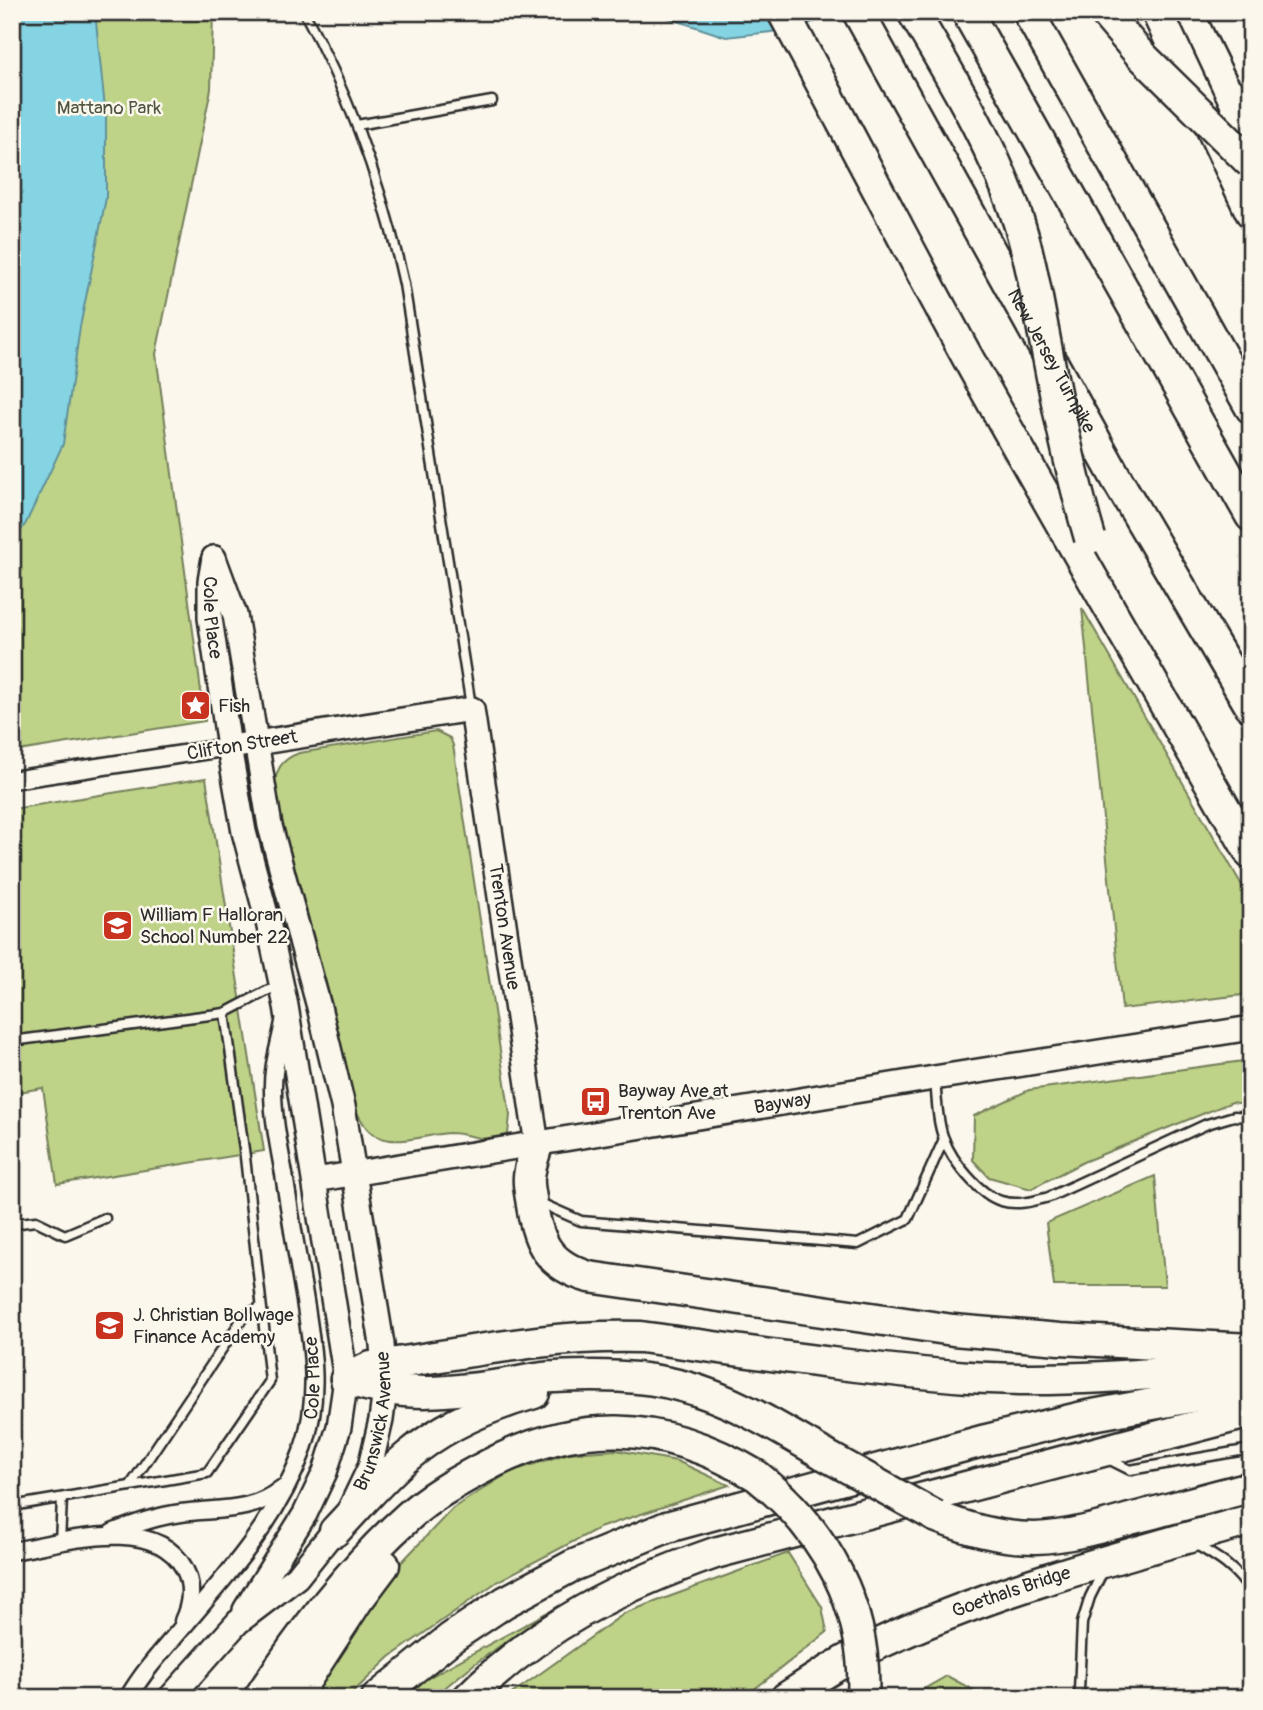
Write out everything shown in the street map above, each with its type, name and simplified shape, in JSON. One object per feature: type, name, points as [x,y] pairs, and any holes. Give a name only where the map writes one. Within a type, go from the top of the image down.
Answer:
[{"type":"highway","points":[[783,12],[980,380],[1101,597],[1141,660],[1251,854]]},
{"type":"highway","name":"New Jersey Turnpike","points":[[858,12],[1119,483],[1251,707]]},
{"type":"highway","points":[[913,12],[971,113],[1016,213],[1032,271],[1064,441],[1090,538],[1141,660]]},
{"type":"highway","points":[[968,12],[1251,516]]},
{"type":"highway","points":[[1104,12],[1138,52],[1251,163]]},
{"type":"highway","points":[[1157,12],[1251,212]]},
{"type":"highway","points":[[1223,12],[1251,69]]},
{"type":"highway","points":[[1033,21],[1251,408]]},
{"type":"highway","points":[[537,1145],[528,1178],[536,1226],[544,1247],[562,1266],[573,1272],[603,1280],[953,1330],[1060,1339],[1251,1349]]},
{"type":"highway","points":[[346,1379],[385,1378],[551,1341],[620,1336],[969,1377],[1111,1378],[1251,1366]]},
{"type":"highway","points":[[385,1378],[439,1392],[553,1377],[650,1379],[686,1386],[743,1410],[935,1516],[973,1530],[995,1534],[1035,1538],[1100,1528],[1251,1487]]},
{"type":"highway","points":[[335,1531],[409,1455],[452,1427],[522,1397],[606,1377]]},
{"type":"highway","points":[[377,1698],[450,1638],[505,1602],[572,1566],[667,1527],[986,1440],[1111,1411],[1251,1386]]},
{"type":"highway","points":[[468,1698],[538,1638],[603,1598],[641,1580],[715,1553],[1251,1412]]},
{"type":"highway","points":[[258,1698],[304,1633],[370,1554],[431,1498],[521,1448],[571,1435],[617,1431],[680,1441],[721,1456],[757,1476],[787,1501],[827,1552],[839,1573],[857,1622],[862,1648],[863,1698]]},
{"type":"highway","points":[[294,1698],[376,1575],[421,1525],[478,1471]]},
{"type":"highway","name":"Goethals Bridge","points":[[786,1698],[876,1644],[979,1602],[1251,1520]]},
{"type":"street","name":"Cole Place","points":[[315,1180],[282,983],[244,832],[229,747],[211,627],[210,581],[214,558],[235,615],[270,825],[328,1041],[355,1173]]},
{"type":"street","name":"Clifton Street","points":[[12,780],[472,709]]},
{"type":"street","name":"Trenton Avenue","points":[[472,709],[537,1145]]},
{"type":"street","name":"Cole Place","points":[[128,1698],[139,1680],[246,1550],[288,1483],[311,1420],[314,1375],[312,1344],[274,1109],[274,1074],[286,1006]]},
{"type":"street","name":"Bayway","points":[[315,1180],[934,1077],[1251,1028]]},
{"type":"street","name":"Brunswick Avenue","points":[[170,1698],[239,1622],[297,1577],[335,1531],[360,1492],[370,1467],[382,1420],[385,1378],[355,1173]]},
{"type":"street","name":"Brunswick Avenue","points":[[239,1622],[304,1514],[325,1472],[339,1427],[346,1379],[315,1180]]},
{"type":"street","points":[[104,1536],[163,1516],[255,1505],[267,1500],[288,1483]]},
{"type":"street","points":[[12,1551],[104,1536],[127,1536],[153,1541],[164,1547],[182,1564],[187,1574],[190,1597],[188,1609],[175,1636]]},
{"type":"lane","points":[[304,12],[357,125],[380,189],[404,284],[472,709]]},
{"type":"lane","points":[[357,125],[492,101]]},
{"type":"lane","points":[[12,1041],[225,1013],[282,983]]},
{"type":"lane","points":[[12,1506],[207,1473],[270,1381],[245,1157],[225,1013]]},
{"type":"lane","points":[[934,1077],[944,1139],[962,1169],[982,1191],[1002,1201],[1026,1203],[1049,1197],[1207,1124],[1234,1116],[1251,1117]]},
{"type":"lane","points":[[531,1198],[581,1221],[858,1244],[908,1219],[944,1139]]},
{"type":"lane","points":[[12,1224],[36,1221],[65,1235],[105,1218]]},
{"type":"lane","points":[[130,1486],[244,1316],[261,1307]]},
{"type":"lane","points":[[1093,1452],[1130,1470],[1251,1449]]},
{"type":"lane","points":[[61,1543],[62,1498]]},
{"type":"lane","points":[[1185,1539],[1230,1566],[1251,1593]]},
{"type":"lane","points":[[1082,1698],[1079,1691],[1082,1623],[1090,1597],[1108,1561]]},
{"type":"green space","name":"Mattano Park","points":[[12,12],[213,12],[211,89],[156,354],[205,721],[12,752]]},
{"type":"green space","points":[[1082,608],[1251,901],[1251,994],[1122,1009]]},
{"type":"green space","points":[[436,731],[450,738],[453,745],[510,1115],[508,1134],[494,1139],[450,1133],[404,1140],[387,1139],[372,1133],[361,1120],[274,791],[280,767],[287,759],[299,753]]},
{"type":"green space","points":[[206,778],[264,1151],[57,1184],[43,1088],[12,1093],[12,809]]},
{"type":"green space","points":[[1251,1060],[1251,1105],[1232,1102],[1083,1162],[1031,1189],[989,1177],[973,1160],[974,1116],[1029,1090]]},
{"type":"green space","points":[[1155,1176],[1165,1286],[1054,1286],[1046,1223]]},
{"type":"green space","points":[[616,1450],[677,1461],[729,1485],[599,1528],[498,1581],[390,1657],[347,1698],[308,1698],[398,1566],[453,1508],[510,1472],[569,1453]]},
{"type":"green space","points":[[788,1553],[822,1607],[827,1632],[743,1698],[506,1698],[625,1613]]},
{"type":"green space","points":[[548,1612],[432,1698],[406,1698],[424,1680]]},
{"type":"green space","points":[[947,1676],[988,1698],[908,1698]]},
{"type":"water","points":[[12,12],[95,12],[106,118],[106,198],[80,327],[63,444],[26,523],[12,544]]},
{"type":"water","points":[[651,12],[856,12],[771,32],[726,37]]},
{"type":"place","name":"Fish","points":[[195,706]]},
{"type":"place","name":"William F Halloran School Number 22","points":[[117,926]]},
{"type":"place","name":"Bayway Ave at Trenton Ave","points":[[595,1102]]},
{"type":"place","name":"J. Christian Bollwage Finance Academy","points":[[110,1326]]}]
